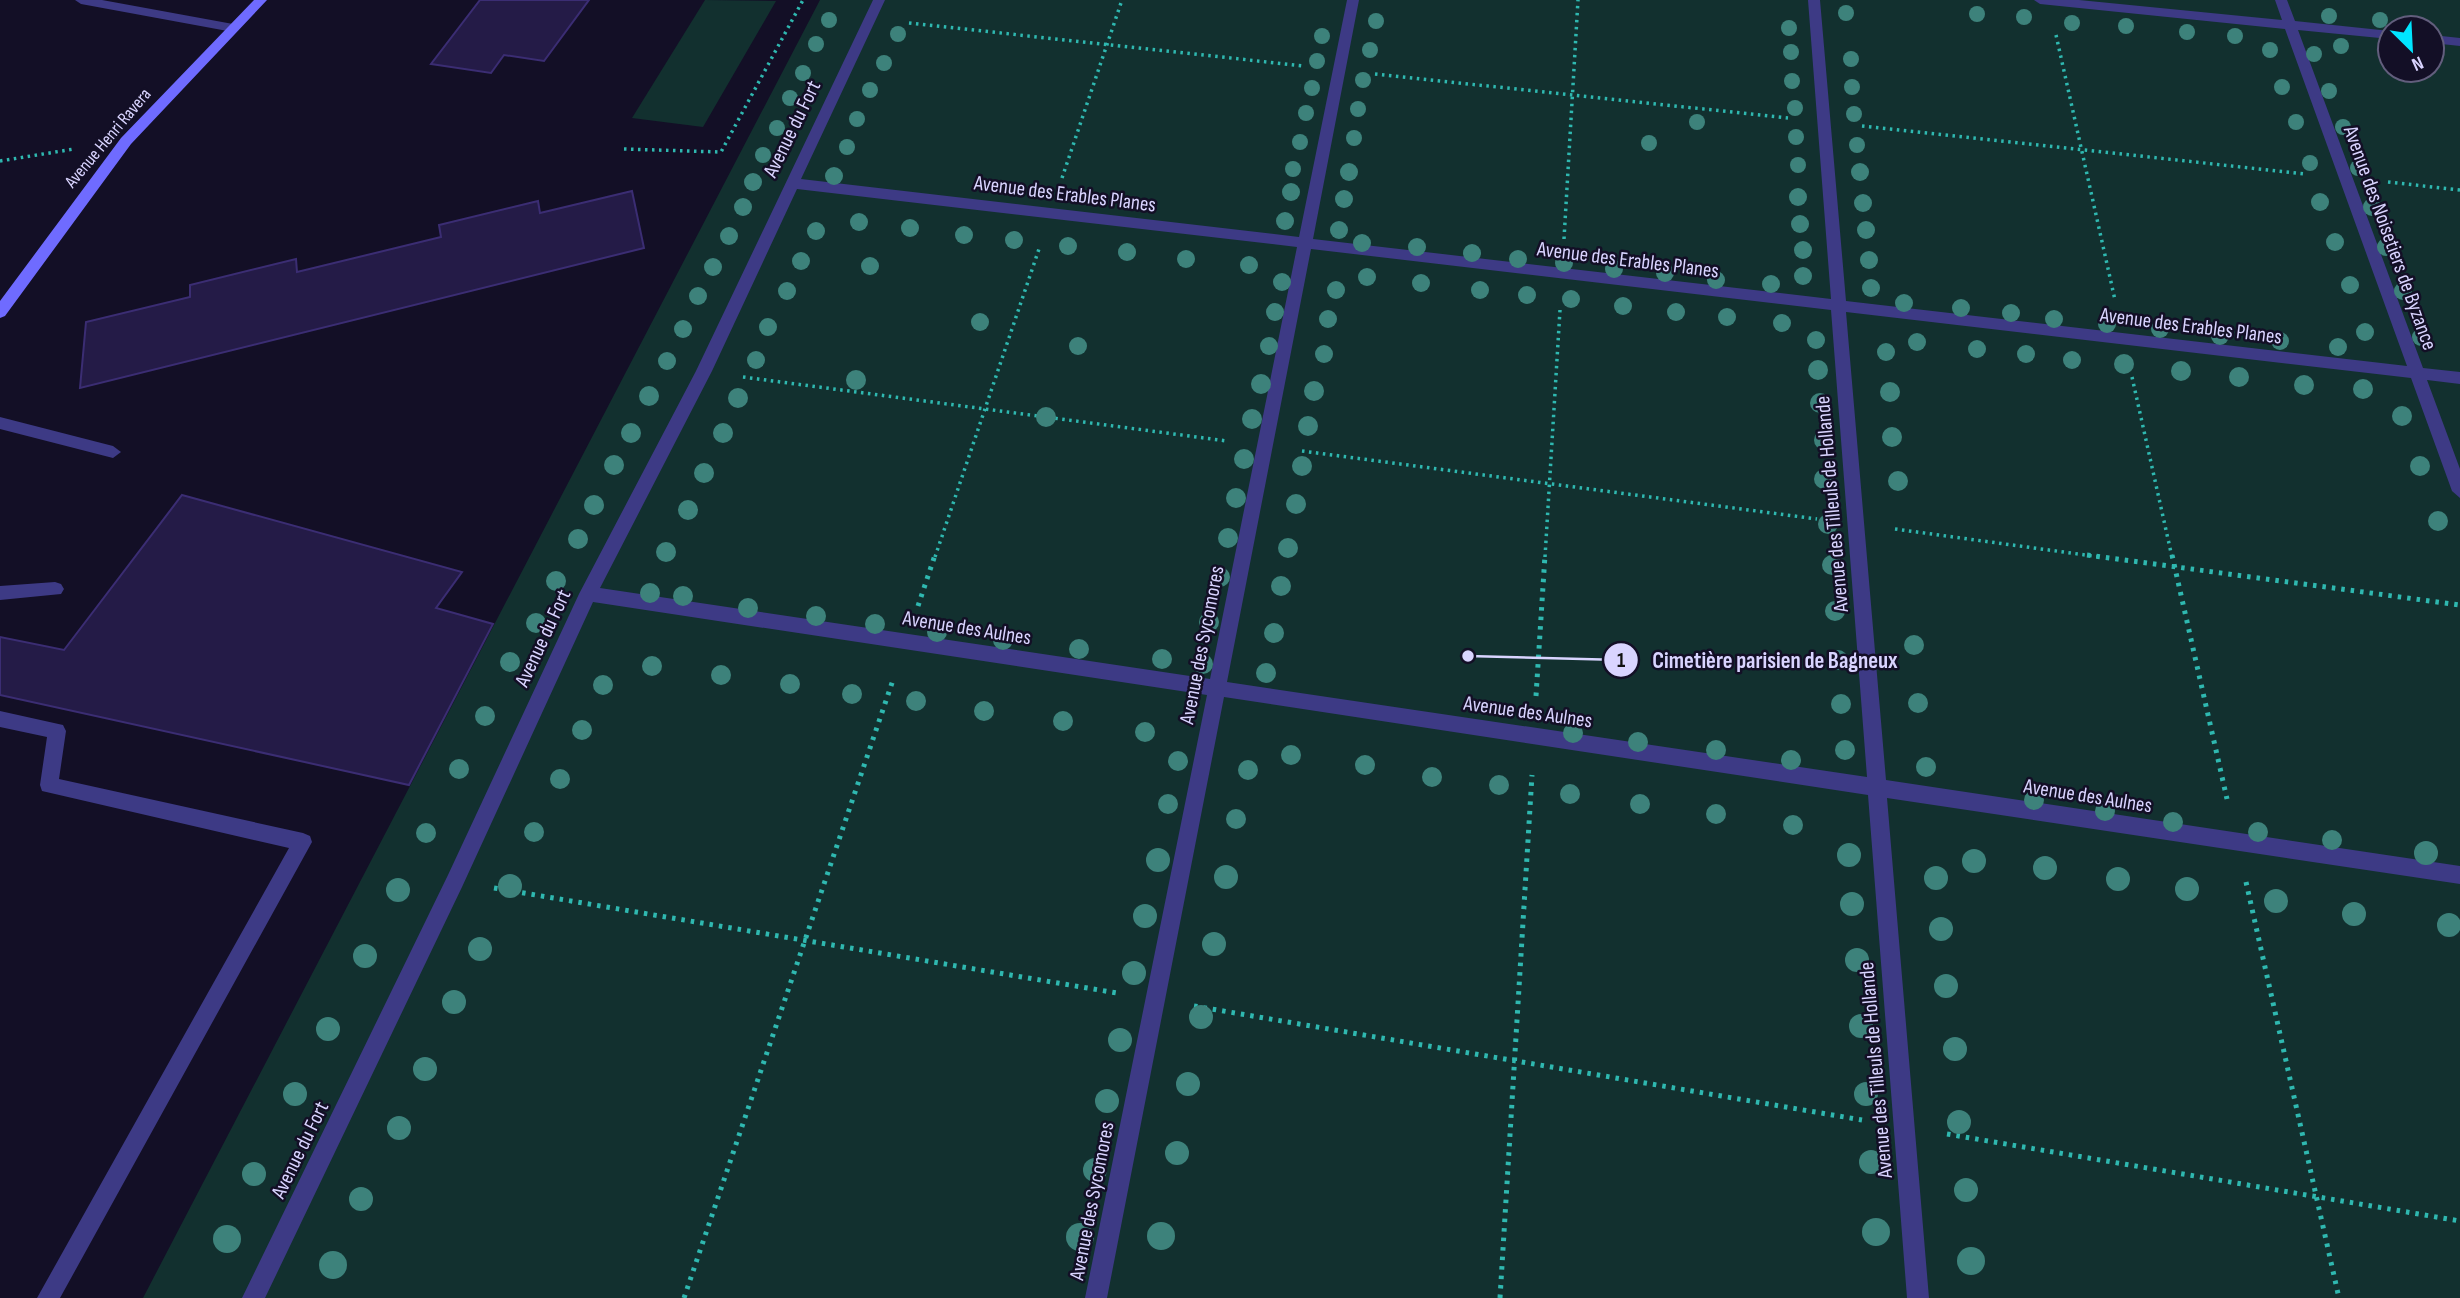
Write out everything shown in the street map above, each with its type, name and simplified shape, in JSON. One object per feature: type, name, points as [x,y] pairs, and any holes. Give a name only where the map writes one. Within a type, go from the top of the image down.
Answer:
[{"type":"street","name":"Avenue Henri Ravera","points":[[0,312],[70,213],[126,141],[261,0]]},
{"type":"lane","points":[[81,0],[233,28]]},
{"type":"lane","name":"Avenue du Fort","points":[[253,1298],[455,881],[588,594],[704,371],[879,0]]},
{"type":"lane","name":"Avenue des Sycomores","points":[[1097,1298],[1353,0]]},
{"type":"lane","name":"Avenue des Tilleuls de Hollande","points":[[1814,0],[1918,1298]]},
{"type":"lane","points":[[2040,0],[2376,34]]},
{"type":"lane","name":"Avenue des Noisetiers de Byzance","points":[[2281,0],[2460,491]]},
{"type":"lane","name":"Avenue des Erables Planes","points":[[791,183],[2460,378]]},
{"type":"lane","points":[[0,423],[113,452]]},
{"type":"lane","points":[[0,593],[55,589]]},
{"type":"lane","name":"Avenue des Aulnes","points":[[588,594],[2460,875]]},
{"type":"lane","points":[[0,719],[57,731],[49,785],[303,842],[48,1298]]},
{"type":"path","points":[[624,149],[721,152],[803,0]]},
{"type":"path","points":[[1500,1298],[1578,0]]},
{"type":"path","points":[[2048,1],[2339,1298]]},
{"type":"path","points":[[870,19],[2460,190]]},
{"type":"path","points":[[0,161],[126,141]]},
{"type":"path","points":[[704,371],[2460,605]]},
{"type":"path","points":[[455,881],[2460,1221]]},
{"type":"green space","points":[[705,0],[776,1],[703,127],[632,118]]},
{"type":"green space","points":[[820,0],[2460,0],[2460,1298],[143,1298]]},
{"type":"building","points":[[480,0],[589,0],[544,61],[504,55],[491,73],[431,64]]},
{"type":"building","points":[[632,191],[644,248],[80,388],[86,322],[190,297],[190,285],[296,259],[297,272],[441,237],[439,225],[538,201],[540,213]]},
{"type":"building","points":[[182,495],[462,572],[436,608],[493,624],[409,785],[0,695],[0,637],[64,650]]},
{"type":"place","name":"Cimetière parisien de Bagneux","points":[[1468,656]]}]
